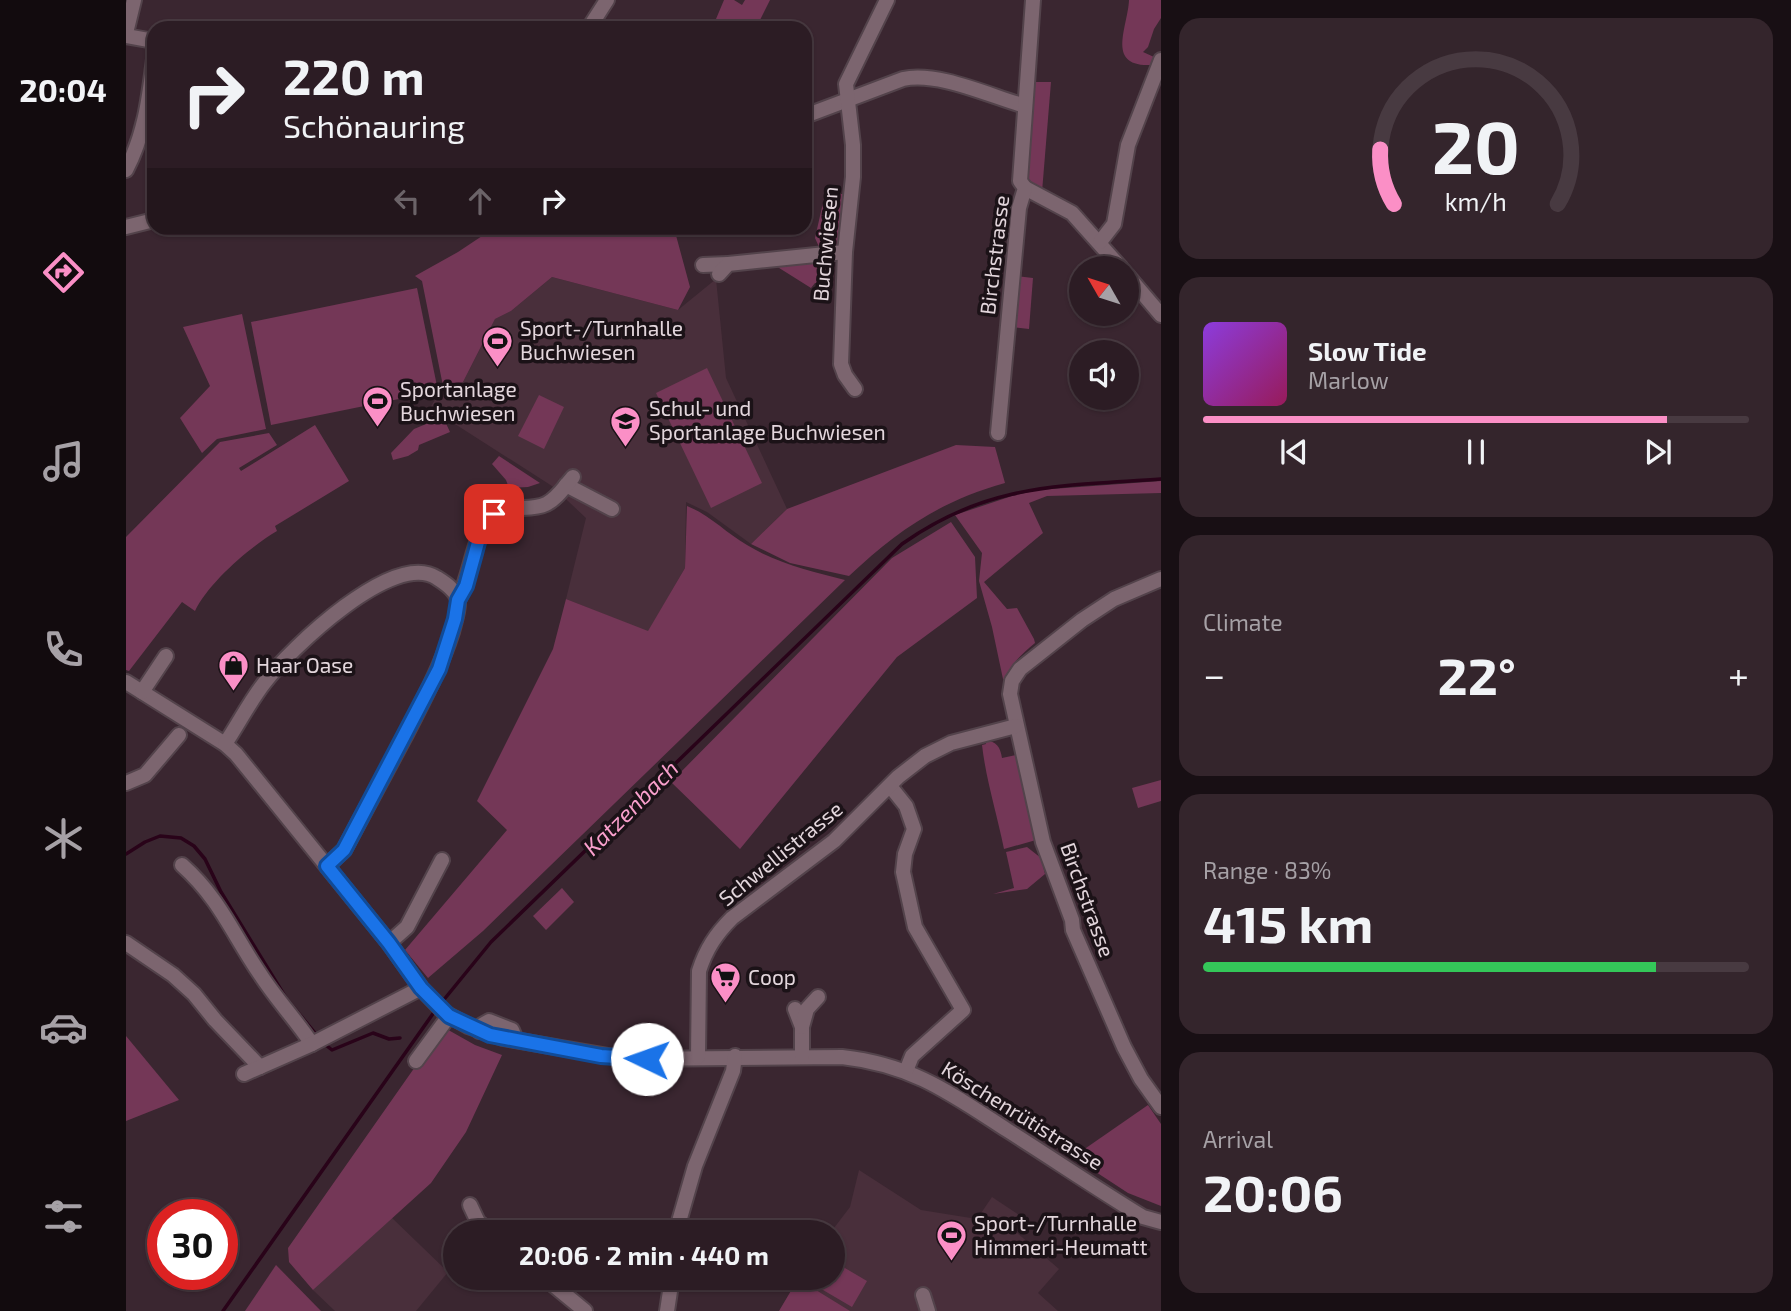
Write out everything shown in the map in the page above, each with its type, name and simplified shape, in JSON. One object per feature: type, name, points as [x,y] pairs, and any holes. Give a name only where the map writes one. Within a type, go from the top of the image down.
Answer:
[{"type":"street","points":[[134,0],[126,35],[147,40]]},
{"type":"street","points":[[594,21],[607,0]]},
{"type":"street","name":"Buchwiesen","points":[[855,389],[841,364],[845,252],[853,177],[853,145],[846,84],[887,0]]},
{"type":"street","name":"Birchstrasse","points":[[998,433],[1019,208],[1025,188],[1020,181],[1034,0]]},
{"type":"street","points":[[1100,242],[1114,224],[1128,145],[1161,60]]},
{"type":"street","points":[[812,113],[903,79],[918,76],[934,78],[1025,106]]},
{"type":"street","points":[[126,170],[133,139],[147,109]]},
{"type":"street","points":[[1025,188],[1063,206],[1111,256]]},
{"type":"street","points":[[126,227],[147,222]]},
{"type":"street","points":[[703,265],[723,269],[845,252]]},
{"type":"street","points":[[1139,289],[1161,315]]},
{"type":"street","points":[[327,866],[344,850],[429,690],[444,657],[458,600],[466,586],[486,523],[494,514],[507,509],[549,503],[569,481],[612,509]]},
{"type":"street","points":[[225,744],[265,682],[301,642],[330,617],[376,587],[408,573],[421,571],[432,574],[446,584],[458,600]]},
{"type":"street","name":"Birchstrasse","points":[[1161,579],[1114,599],[1082,620],[1020,669],[1012,681],[1010,694],[1043,842],[1072,920],[1073,930],[1124,1047],[1141,1079],[1161,1107]]},
{"type":"street","points":[[142,692],[166,656]]},
{"type":"street","name":"Köschenrütistrasse","points":[[126,682],[225,744],[236,754],[389,943],[421,988],[447,1014],[479,1031],[626,1059],[802,1056],[870,1060],[906,1071],[957,1096],[1143,1217],[1161,1222]]},
{"type":"street","name":"Schwellistrasse","points":[[698,1057],[699,971],[710,944],[733,918],[834,841],[925,756],[951,743],[1016,726]]},
{"type":"street","points":[[126,783],[145,775],[178,735]]},
{"type":"street","points":[[890,786],[906,806],[914,829],[905,854],[903,872],[915,927],[962,1010],[912,1056],[906,1071]]},
{"type":"street","points":[[389,943],[407,927],[442,860]]},
{"type":"street","points":[[182,864],[216,901],[257,971],[312,1044]]},
{"type":"street","points":[[126,943],[187,987],[260,1067]]},
{"type":"street","points":[[244,1074],[312,1044],[421,988]]},
{"type":"street","points":[[802,1056],[802,1027],[807,1009],[818,996]]},
{"type":"street","points":[[795,1009],[802,1027]]},
{"type":"street","points":[[416,1061],[447,1014]]},
{"type":"street","points":[[679,1220],[687,1189],[733,1071],[735,1056]]},
{"type":"street","points":[[470,1205],[477,1220]]},
{"type":"street","points":[[560,1290],[585,1311]]},
{"type":"street","points":[[667,1311],[670,1290]]},
{"type":"street","points":[[923,1296],[928,1311]]},
{"type":"shaded area","points":[[724,0],[734,0],[742,5],[745,0],[770,0],[760,21],[716,19]]},
{"type":"shaded area","points":[[1129,0],[1161,0],[1161,18],[1143,52],[1154,57],[1151,65],[1137,64],[1128,59],[1124,52],[1122,43]]},
{"type":"shaded area","points":[[1036,82],[1051,82],[1042,192],[1027,180]]},
{"type":"shaded area","points":[[825,194],[844,194],[840,243],[833,248],[820,249],[815,238]]},
{"type":"shaded area","points":[[484,235],[676,235],[690,287],[678,310],[552,277],[511,311],[495,319],[463,382],[443,386],[422,281],[415,276]]},
{"type":"shaded area","points":[[820,259],[820,283],[815,283],[811,288],[776,266],[778,261]]},
{"type":"shaded area","points":[[1016,276],[1033,278],[1029,329],[1012,327]]},
{"type":"shaded area","name":"Schul- und Sportanlage Buchwiesen","points":[[552,277],[678,310],[716,279],[726,378],[787,509],[751,544],[707,512],[686,502],[685,568],[648,632],[566,599],[586,518],[552,486],[430,408],[443,386],[463,382],[495,319],[511,311]]},
{"type":"shaded area","points":[[417,288],[438,391],[271,425],[251,322]]},
{"type":"shaded area","points":[[242,314],[266,429],[217,439],[202,453],[180,418],[210,386],[183,327]]},
{"type":"shaded area","points":[[707,368],[762,483],[711,508],[656,393]]},
{"type":"shaded area","points":[[539,395],[564,407],[544,449],[518,436]]},
{"type":"shaded area","points":[[443,417],[450,432],[419,445],[418,450],[408,456],[393,460],[391,453],[414,429]]},
{"type":"shaded area","points":[[315,425],[349,481],[275,526],[277,531],[255,546],[220,577],[195,611],[182,602],[129,671],[126,670],[126,537],[220,442],[269,433],[277,445],[239,468],[241,471]]},
{"type":"shaded area","points":[[956,445],[995,447],[1005,483],[960,499],[921,519],[884,545],[849,576],[790,563],[751,544],[787,509]]},
{"type":"shaded area","points":[[499,456],[540,483],[509,488],[506,480],[492,464]]},
{"type":"shaded area","points":[[1161,481],[1161,493],[1047,496],[1029,503],[1043,533],[984,582],[1007,609],[1017,608],[1035,643],[1017,660],[1005,680],[1003,679],[979,581],[982,553],[955,515],[1038,490]]},
{"type":"shaded area","points":[[687,506],[747,545],[771,557],[845,580],[483,931],[428,978],[405,950],[507,830],[477,801],[553,649],[566,599],[648,631],[685,568]]},
{"type":"shaded area","points":[[951,522],[975,557],[977,598],[897,657],[740,849],[671,782],[892,558]]},
{"type":"shaded area","points":[[985,741],[997,745],[1002,758],[1016,755],[1036,840],[1004,849],[984,758],[982,745],[986,744]]},
{"type":"shaded area","points":[[1161,780],[1161,801],[1138,808],[1132,788]]},
{"type":"shaded area","points":[[1027,847],[1041,858],[1045,874],[1027,889],[993,894],[1014,888],[1006,852]]},
{"type":"shaded area","points":[[562,888],[574,902],[546,930],[533,916]]},
{"type":"shaded area","points":[[443,1027],[475,1045],[502,1055],[466,1132],[431,1183],[313,1290],[289,1262],[288,1248]]},
{"type":"shaded area","points":[[126,1036],[179,1100],[126,1121]]},
{"type":"shaded area","points":[[1148,1105],[1161,1124],[1161,1206],[1128,1193],[1073,1157]]},
{"type":"shaded area","points":[[859,1170],[921,1210],[977,1219],[992,1197],[1025,1219],[1016,1232],[1059,1269],[1038,1293],[1058,1311],[779,1311],[792,1290],[845,1290],[845,1220],[840,1220],[850,1207]]},
{"type":"shaded area","points":[[391,1217],[443,1267],[443,1278],[416,1311],[335,1311],[313,1290]]},
{"type":"shaded area","points":[[276,1265],[321,1311],[245,1311]]},
{"type":"shaded area","points":[[845,1268],[867,1281],[852,1307],[823,1290],[845,1290]]},
{"type":"shaded area","points":[[791,1290],[816,1290],[850,1311],[779,1311]]},
{"type":"waterway","name":"Katzenbach","points":[[442,1002],[491,942],[902,544],[934,524],[995,498],[1058,487],[1161,479]]},
{"type":"waterway","points":[[126,854],[160,836],[181,838],[194,846],[205,859],[221,892],[286,998],[315,1033]]},
{"type":"waterway","name":"Katzenbach","points":[[223,1311],[437,1008]]},
{"type":"waterway","points":[[327,1046],[332,1050],[373,1033],[389,1039],[400,1038]]},
{"type":"place","name":"Sport-/Turnhalle Buchwiesen","points":[[497,368]]},
{"type":"place","name":"Sportanlage Buchwiesen","points":[[377,429]]},
{"type":"place","name":"Schul- und Sportanlage Buchwiesen","points":[[626,448]]},
{"type":"place","name":"Haar Oase","points":[[233,693]]},
{"type":"place","name":"Coop","points":[[725,1005]]},
{"type":"place","name":"Sport-/Turnhalle Himmeri-Heumatt","points":[[951,1263]]},
{"type":"route","points":[[494,514],[480,535],[439,669],[344,850],[327,866],[389,943],[421,988],[449,1016],[490,1035],[601,1056],[647,1059]]}]
